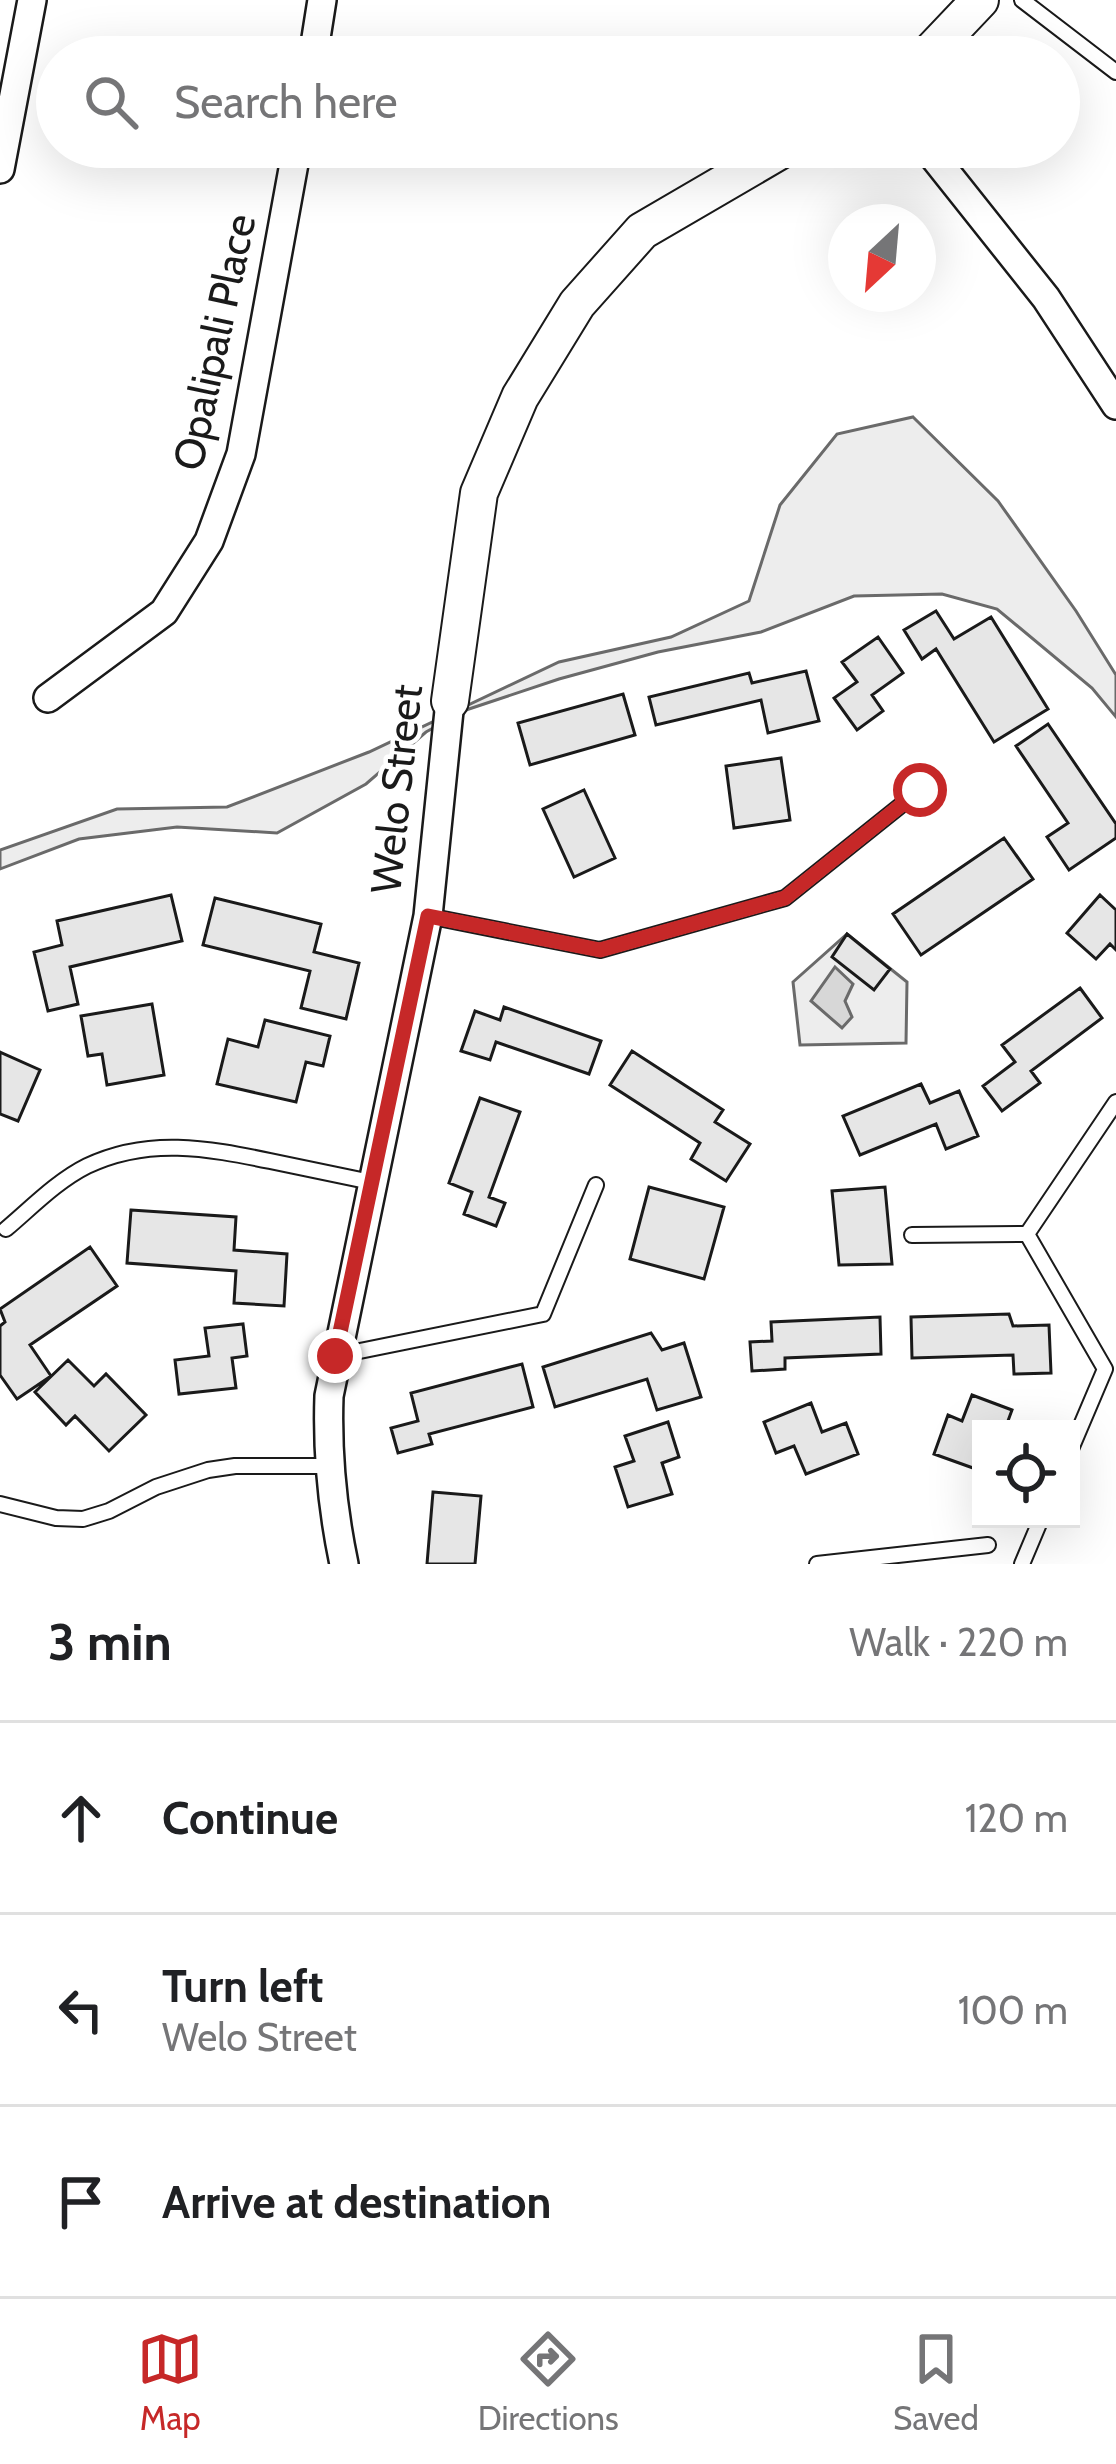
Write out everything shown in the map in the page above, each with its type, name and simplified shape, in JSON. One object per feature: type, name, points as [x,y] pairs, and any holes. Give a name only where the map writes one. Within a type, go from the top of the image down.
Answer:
[{"type":"street","points":[[0,169],[32,0]]},
{"type":"street","points":[[316,36],[322,0]]},
{"type":"street","points":[[946,36],[980,0]]},
{"type":"street","name":"Opalipali Place","points":[[48,698],[164,612],[209,541],[242,454],[293,168]]},
{"type":"street","name":"Welo Street","points":[[344,1564],[328,1466],[329,1396],[428,916],[450,700],[479,493],[520,397],[577,304],[642,231],[751,168]]},
{"type":"street","points":[[943,168],[1046,298],[1116,406]]},
{"type":"lane","points":[[1022,0],[1068,36]]},
{"type":"lane","points":[[1080,45],[1116,73]]},
{"type":"lane","points":[[428,916],[600,950],[785,898],[920,790]]},
{"type":"lane","points":[[1027,1234],[1116,1102]]},
{"type":"lane","points":[[6,1229],[66,1178],[130,1151],[154,1147],[201,1148],[371,1182]]},
{"type":"lane","points":[[335,1356],[543,1314],[596,1185]]},
{"type":"lane","points":[[912,1235],[1027,1234]]},
{"type":"lane","points":[[1027,1234],[1105,1369],[1080,1428]]},
{"type":"lane","points":[[0,1504],[83,1520],[208,1470],[328,1466]]},
{"type":"lane","points":[[1022,1564],[1037,1528]]},
{"type":"lane","points":[[817,1564],[988,1545]]},
{"type":"shaded area","points":[[913,417],[998,501],[1076,611],[1116,675],[1116,717],[1092,688],[997,609],[942,594],[854,596],[761,632],[658,652],[466,710],[426,732],[366,784],[277,833],[177,827],[79,839],[0,869],[0,850],[117,809],[227,807],[369,752],[559,662],[671,637],[749,601],[780,505],[837,434]]},
{"type":"shaded area","points":[[847,934],[907,982],[906,1043],[800,1045],[793,982]]},
{"type":"shaded area","points":[[835,967],[853,984],[845,1001],[852,1017],[842,1028],[811,1001]]},
{"type":"building","points":[[936,611],[954,639],[991,617],[1048,709],[994,742],[936,649],[922,659],[904,630]]},
{"type":"building","points":[[878,637],[903,673],[872,695],[883,711],[857,730],[834,698],[857,682],[842,662]]},
{"type":"building","points":[[806,671],[819,721],[768,733],[761,700],[656,725],[649,697],[749,673],[752,683]]},
{"type":"building","points":[[623,694],[635,735],[530,765],[518,723]]},
{"type":"building","points":[[1048,724],[1116,824],[1116,838],[1069,870],[1047,837],[1068,823],[1016,746]]},
{"type":"building","points":[[781,758],[790,820],[734,828],[726,766]]},
{"type":"building","points":[[584,790],[615,858],[574,877],[543,809]]},
{"type":"building","points":[[1004,838],[1033,879],[921,955],[893,914]]},
{"type":"building","points":[[171,895],[182,941],[70,967],[78,1004],[48,1011],[34,952],[62,945],[57,921]]},
{"type":"building","points":[[1100,895],[1116,910],[1116,950],[1110,944],[1096,959],[1067,933]]},
{"type":"building","points":[[215,898],[321,924],[314,952],[359,963],[346,1019],[301,1008],[310,971],[203,945]]},
{"type":"building","points":[[847,934],[890,969],[874,990],[832,957]]},
{"type":"building","points":[[1080,988],[1102,1018],[1031,1071],[1040,1083],[1002,1111],[983,1086],[1015,1062],[1002,1045]]},
{"type":"building","points":[[152,1004],[164,1075],[107,1085],[102,1054],[88,1056],[81,1016]]},
{"type":"building","points":[[504,1007],[601,1041],[589,1074],[496,1042],[490,1060],[461,1051],[475,1011],[500,1020]]},
{"type":"building","points":[[265,1020],[330,1036],[323,1066],[306,1062],[296,1102],[217,1084],[228,1039],[258,1047]]},
{"type":"building","points":[[632,1051],[723,1110],[715,1122],[750,1144],[726,1181],[691,1159],[700,1143],[610,1085]]},
{"type":"building","points":[[0,1052],[40,1070],[18,1121],[0,1114]]},
{"type":"building","points":[[921,1084],[930,1103],[959,1091],[978,1136],[946,1149],[936,1124],[860,1155],[843,1116]]},
{"type":"building","points":[[480,1098],[520,1112],[489,1197],[505,1203],[496,1226],[464,1214],[472,1192],[449,1183]]},
{"type":"building","points":[[649,1187],[724,1207],[704,1279],[630,1259]]},
{"type":"building","points":[[885,1187],[892,1264],[839,1265],[832,1191]]},
{"type":"building","points":[[131,1210],[236,1217],[234,1250],[287,1254],[284,1306],[234,1303],[236,1271],[127,1263]]},
{"type":"building","points":[[90,1247],[117,1286],[30,1345],[51,1376],[17,1399],[0,1375],[0,1326],[5,1322],[0,1309]]},
{"type":"building","points":[[1009,1314],[1013,1326],[1049,1325],[1051,1373],[1014,1374],[1013,1355],[912,1358],[911,1317]]},
{"type":"building","points":[[880,1317],[881,1354],[785,1358],[785,1369],[752,1371],[750,1342],[772,1341],[771,1322]]},
{"type":"building","points":[[243,1324],[247,1356],[232,1358],[236,1388],[179,1394],[175,1360],[209,1356],[205,1328]]},
{"type":"building","points":[[651,1333],[662,1350],[684,1343],[701,1397],[657,1410],[647,1379],[555,1407],[543,1367]]},
{"type":"building","points":[[68,1360],[94,1386],[106,1374],[146,1415],[109,1451],[75,1416],[66,1425],[35,1392]]},
{"type":"building","points":[[522,1364],[533,1407],[429,1434],[432,1444],[398,1453],[391,1428],[418,1421],[411,1393]]},
{"type":"building","points":[[972,1395],[1012,1410],[1008,1420],[972,1420],[972,1468],[934,1454],[948,1415],[962,1421]]},
{"type":"building","points":[[811,1403],[822,1432],[846,1423],[858,1454],[806,1474],[794,1446],[776,1453],[764,1422]]},
{"type":"building","points":[[668,1422],[679,1457],[662,1463],[672,1494],[628,1507],[615,1467],[634,1461],[625,1436]]},
{"type":"building","points":[[433,1492],[481,1496],[475,1564],[427,1564]]},
{"type":"route","points":[[335,1356],[428,916],[600,950],[785,898],[920,790]]}]
